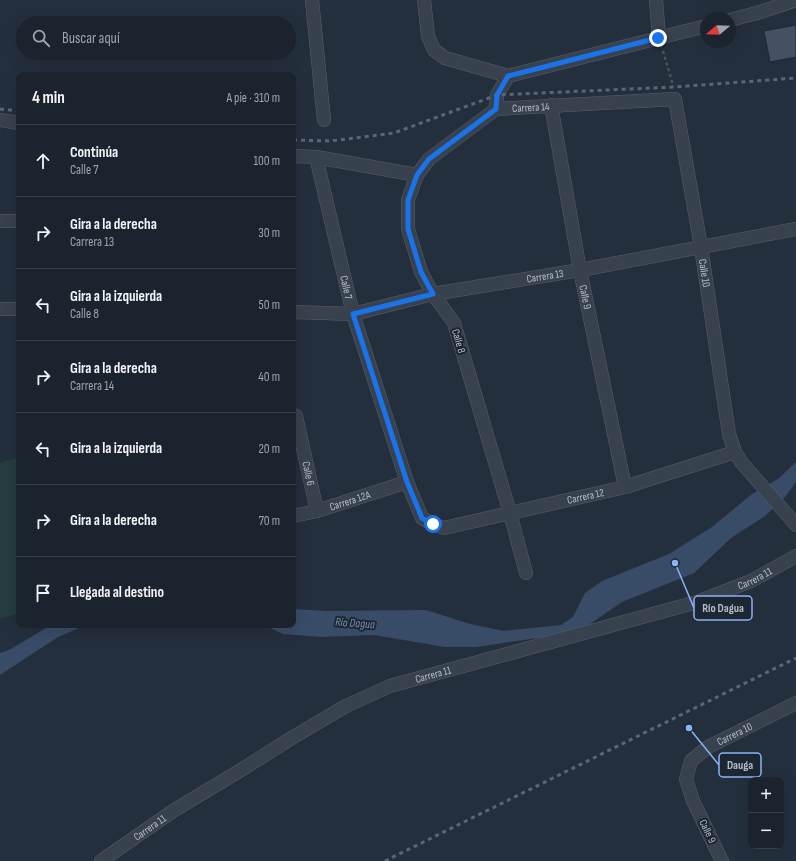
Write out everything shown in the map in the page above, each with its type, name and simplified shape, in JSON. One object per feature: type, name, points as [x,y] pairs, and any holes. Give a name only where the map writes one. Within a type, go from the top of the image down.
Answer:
[{"type":"street","points":[[312,0],[324,120]]},
{"type":"street","points":[[424,0],[428,36],[434,50],[445,58],[508,76],[700,28]]},
{"type":"street","points":[[656,0],[658,38]]},
{"type":"street","points":[[736,18],[796,0]]},
{"type":"street","points":[[496,109],[497,95],[508,76]]},
{"type":"street","name":"Carrera 14","points":[[417,175],[429,159],[496,109],[675,99]]},
{"type":"street","name":"Calle 10","points":[[675,99],[701,247],[729,434],[738,458],[796,525]]},
{"type":"street","name":"Calle 9","points":[[551,105],[580,270],[625,487]]},
{"type":"street","points":[[0,120],[16,123]]},
{"type":"street","points":[[296,156],[316,157],[417,175]]},
{"type":"street","name":"Calle 7","points":[[316,157],[353,314],[407,482],[422,518],[433,524]]},
{"type":"street","name":"Calle 8","points":[[417,175],[408,200],[408,229],[421,272],[433,294],[454,323],[510,513],[526,573]]},
{"type":"street","points":[[0,221],[16,221]]},
{"type":"street","name":"Carrera 13","points":[[296,312],[353,314],[433,294],[580,270],[796,229]]},
{"type":"street","points":[[0,309],[16,309]]},
{"type":"street","name":"Calle 6","points":[[296,416],[317,511]]},
{"type":"street","name":"Carrera 12","points":[[433,524],[444,528],[625,487],[738,458]]},
{"type":"street","name":"Carrera 12A","points":[[296,515],[317,511],[407,482]]},
{"type":"street","name":"Carrera 11","points":[[101,861],[173,811],[290,739],[346,706],[390,686],[697,602],[751,580],[796,556]]},
{"type":"street","name":"Carrera 10","points":[[693,801],[686,779],[691,761],[708,747],[796,703]]},
{"type":"street","name":"Calle 9","points":[[693,801],[722,861]]},
{"type":"path","points":[[658,38],[674,87],[675,99]]},
{"type":"green space","points":[[16,458],[16,614],[0,619],[0,463]]},
{"type":"water","name":"Río Dagua","points":[[796,462],[796,482],[785,497],[765,516],[731,538],[694,573],[622,602],[587,626],[558,635],[476,647],[445,647],[374,635],[321,637],[283,634],[270,628],[296,628],[296,609],[328,611],[426,610],[470,624],[504,631],[561,625],[573,617],[585,593],[602,581],[669,554],[712,527],[752,494],[778,479]]},
{"type":"water","points":[[46,628],[79,628],[58,637],[0,675],[0,653],[11,649]]},
{"type":"building","points":[[796,25],[796,57],[770,62],[764,31]]},
{"type":"railway","points":[[296,140],[330,141],[394,133],[497,95],[674,87],[796,78]]},
{"type":"railway","points":[[0,109],[16,111]]},
{"type":"railway","points":[[385,861],[796,658]]},
{"type":"place","name":"Río Dagua","points":[[675,563]]},
{"type":"place","name":"Dauga","points":[[689,728]]},
{"type":"route","points":[[433,524],[422,518],[407,482],[353,314],[433,294],[421,272],[408,229],[408,200],[417,175],[429,159],[496,109],[497,95],[508,76],[658,38]]}]
